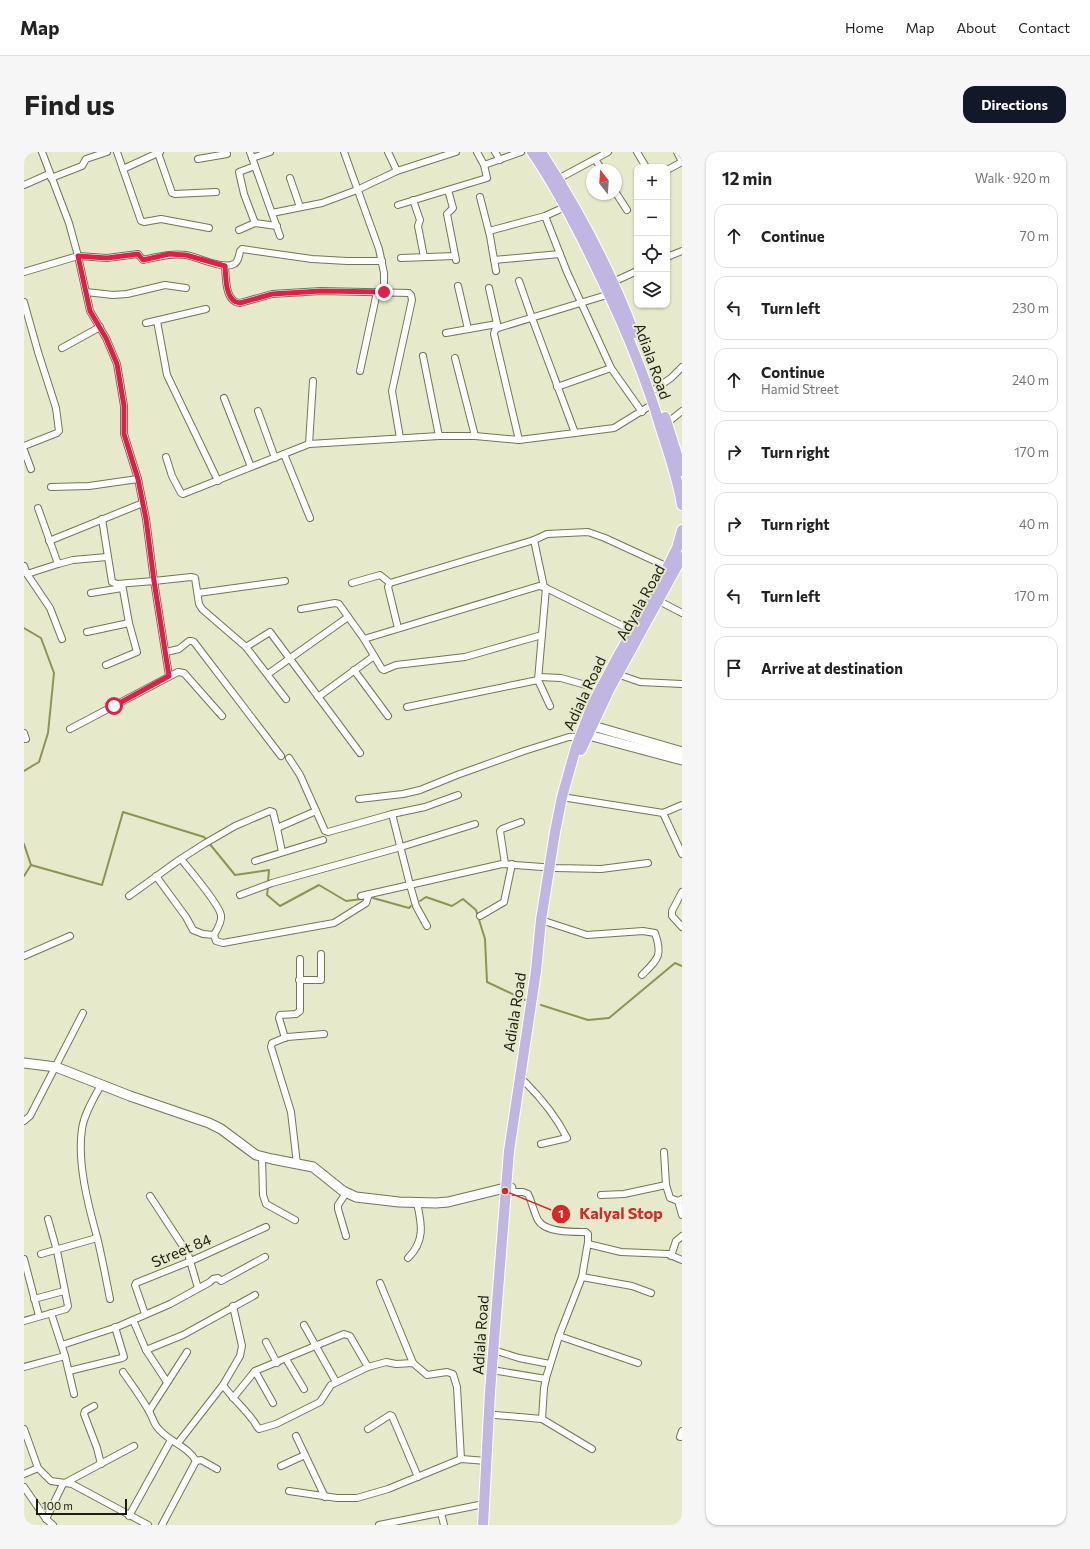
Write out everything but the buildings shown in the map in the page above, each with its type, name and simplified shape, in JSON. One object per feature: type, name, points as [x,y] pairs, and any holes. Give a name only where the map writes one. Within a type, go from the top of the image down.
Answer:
[{"type":"main road","name":"Adiala Road","points":[[532,152],[546,172],[582,236],[610,294],[638,360],[679,487],[682,505]]},
{"type":"main road","points":[[540,152],[558,178],[584,222],[624,305],[680,459],[682,471]]},
{"type":"main road","name":"Adiala Road","points":[[490,1525],[495,1415],[513,1121],[552,868],[555,832],[583,735],[588,725],[600,689],[636,633],[652,598],[677,564],[677,548],[682,530]]},
{"type":"main road","name":"Adyala Road","points":[[588,725],[617,674],[636,633],[659,601],[677,564]]},
{"type":"main road","points":[[588,725],[682,752]]},
{"type":"main road","name":"Adiala Road","points":[[565,797],[582,748],[583,735]]},
{"type":"main road","points":[[583,735],[682,760]]},
{"type":"main road","name":"Adiala Road","points":[[483,1525],[509,1190],[542,972],[544,921]]},
{"type":"main road","points":[[24,1063],[56,1067],[101,1085],[209,1123],[221,1129],[252,1152],[262,1157],[313,1167],[346,1193],[356,1196],[418,1203],[448,1202],[509,1190]]},
{"type":"street","points":[[42,152],[50,176],[67,216],[78,256],[90,311],[109,344],[117,364],[124,406],[124,434],[138,479],[146,519],[169,676]]},
{"type":"street","points":[[24,185],[82,166],[86,159],[107,152]]},
{"type":"street","points":[[117,152],[141,221],[161,220],[208,228]]},
{"type":"street","points":[[270,152],[251,155],[280,236]]},
{"type":"street","points":[[344,152],[356,190],[379,249],[384,273],[384,292]]},
{"type":"street","points":[[388,152],[397,171]]},
{"type":"street","points":[[272,213],[322,203],[356,190],[397,171],[456,152]]},
{"type":"street","points":[[398,205],[487,178],[484,165],[477,152]]},
{"type":"street","points":[[495,152],[500,160]]},
{"type":"street","points":[[484,165],[521,152]]},
{"type":"street","points":[[558,178],[608,152]]},
{"type":"street","points":[[637,152],[644,164]]},
{"type":"street","points":[[670,168],[682,162],[677,152]]},
{"type":"street","points":[[123,169],[159,153],[172,193],[216,192]]},
{"type":"street","points":[[198,159],[217,154],[227,154]]},
{"type":"street","points":[[595,159],[598,164]]},
{"type":"street","points":[[255,166],[239,172],[244,194],[255,223]]},
{"type":"street","points":[[290,178],[300,207]]},
{"type":"street","points":[[401,258],[456,258],[447,214],[453,208],[448,190]]},
{"type":"street","points":[[480,197],[496,271]]},
{"type":"street","points":[[413,200],[420,220],[418,226],[424,257]]},
{"type":"street","points":[[621,200],[627,210]]},
{"type":"street","points":[[488,231],[545,216],[565,207]]},
{"type":"street","points":[[545,216],[566,272],[611,368],[642,412]]},
{"type":"street","points":[[239,230],[255,223],[276,226]]},
{"type":"street","points":[[24,272],[78,256],[107,258],[138,254],[143,260],[169,254],[186,255],[225,266],[235,264],[242,249],[312,259],[382,261]]},
{"type":"street","points":[[670,255],[682,251]]},
{"type":"street","points":[[494,260],[560,254]]},
{"type":"street","points":[[225,266],[228,290],[231,300],[235,303],[272,294],[321,291],[409,293],[412,300],[392,391],[400,438]]},
{"type":"street","points":[[613,282],[635,272]]},
{"type":"street","points":[[519,281],[575,433]]},
{"type":"street","points":[[86,292],[113,295],[127,294],[165,285],[186,288]]},
{"type":"street","points":[[458,286],[468,329]]},
{"type":"street","points":[[489,288],[498,326],[494,334],[519,440]]},
{"type":"street","points":[[360,371],[377,292]]},
{"type":"street","points":[[446,334],[468,329],[498,326],[532,318],[610,294]]},
{"type":"street","points":[[24,302],[56,408],[59,430],[57,433],[24,446]]},
{"type":"street","points":[[146,323],[206,309]]},
{"type":"street","points":[[157,321],[167,375],[218,481]]},
{"type":"street","points":[[62,348],[100,327]]},
{"type":"street","points":[[423,356],[439,436]]},
{"type":"street","points":[[455,358],[475,436]]},
{"type":"street","points":[[655,389],[671,378],[682,367]]},
{"type":"street","points":[[557,387],[611,368]]},
{"type":"street","points":[[309,444],[313,381]]},
{"type":"street","points":[[224,398],[251,467]]},
{"type":"street","points":[[166,457],[172,476],[183,494],[309,444],[439,436],[475,436],[519,440],[614,428],[653,404]]},
{"type":"street","points":[[258,411],[275,458]]},
{"type":"street","points":[[666,423],[682,411]]},
{"type":"street","points":[[24,450],[31,469]]},
{"type":"street","points":[[284,454],[310,518]]},
{"type":"street","points":[[51,487],[89,486],[138,479]]},
{"type":"street","points":[[49,541],[142,503]]},
{"type":"street","points":[[38,508],[58,564]]},
{"type":"street","points":[[102,519],[112,582],[122,586]]},
{"type":"street","points":[[390,583],[534,540],[547,534],[588,532],[677,564]]},
{"type":"street","points":[[534,540],[545,588],[538,678],[550,706]]},
{"type":"street","points":[[26,574],[73,560],[107,557]]},
{"type":"street","points":[[24,566],[26,574],[50,608],[62,639]]},
{"type":"street","points":[[352,583],[380,575],[390,583]]},
{"type":"street","points":[[91,593],[122,586],[191,577],[196,580],[199,604],[202,609],[246,647],[286,699]]},
{"type":"street","points":[[198,593],[285,581]]},
{"type":"street","points":[[390,583],[388,587],[398,628]]},
{"type":"street","points":[[106,665],[137,652],[129,623],[122,586]]},
{"type":"street","points":[[364,639],[539,586],[636,633]]},
{"type":"street","points":[[659,601],[682,613]]},
{"type":"street","points":[[301,609],[335,603],[339,604],[384,670],[396,665],[465,657],[542,635]]},
{"type":"street","points":[[268,674],[348,617]]},
{"type":"street","points":[[87,632],[129,623]]},
{"type":"street","points":[[246,647],[270,632],[288,659],[360,753]]},
{"type":"street","points":[[166,652],[179,649],[192,640],[281,756]]},
{"type":"street","points":[[318,697],[374,656]]},
{"type":"street","points":[[354,670],[388,716]]},
{"type":"street","points":[[70,729],[178,672],[184,674],[222,716]]},
{"type":"street","points":[[617,674],[640,682],[682,684]]},
{"type":"street","points":[[407,707],[538,678],[561,678],[600,689]]},
{"type":"street","points":[[359,799],[403,794],[420,790],[524,751],[570,737],[583,735]]},
{"type":"street","points":[[289,758],[300,775],[325,831],[328,832],[392,814],[425,807],[458,795]]},
{"type":"street","points":[[565,797],[663,814],[682,805]]},
{"type":"street","points":[[277,828],[316,811]]},
{"type":"street","points":[[129,896],[181,859],[235,826],[265,813],[273,812],[282,852]]},
{"type":"street","points":[[392,814],[416,906],[427,926]]},
{"type":"street","points":[[663,814],[682,854]]},
{"type":"street","points":[[480,916],[504,902],[509,864],[500,831],[521,822]]},
{"type":"street","points":[[240,895],[272,883],[401,847],[475,824]]},
{"type":"street","points":[[255,861],[323,840]]},
{"type":"street","points":[[181,859],[211,898],[221,914],[221,919],[214,935],[216,941],[223,944],[334,923],[366,904],[369,894]]},
{"type":"street","points":[[361,896],[509,864],[552,868],[601,869],[648,863]]},
{"type":"street","points":[[156,876],[186,917],[193,930],[203,934],[214,935]]},
{"type":"street","points":[[682,892],[672,911],[672,916],[682,927]]},
{"type":"street","points":[[544,921],[587,935],[643,931],[655,933],[659,945],[657,960],[642,975]]},
{"type":"street","points":[[24,956],[70,936]]},
{"type":"street","points":[[299,980],[321,980],[321,954]]},
{"type":"street","points":[[285,1038],[280,1016],[299,1012],[300,959]]},
{"type":"street","points":[[24,1121],[30,1116],[83,1013]]},
{"type":"street","points":[[297,1164],[291,1112],[271,1047],[272,1043],[285,1038],[324,1034]]},
{"type":"street","points":[[525,1082],[550,1108],[560,1123],[567,1138],[541,1144]]},
{"type":"street","points":[[101,1085],[89,1107],[82,1127],[80,1151],[90,1215],[97,1238],[110,1299]]},
{"type":"street","points":[[664,1152],[666,1185],[670,1198],[680,1200],[682,1215]]},
{"type":"street","points":[[262,1157],[263,1195],[266,1204],[295,1220]]},
{"type":"street","points":[[600,1195],[624,1194],[666,1185]]},
{"type":"street","points":[[509,1190],[528,1194],[538,1220],[542,1224],[564,1232],[586,1232],[588,1234],[588,1244],[582,1277],[559,1336],[546,1379],[542,1419]]},
{"type":"street","points":[[346,1193],[338,1205],[346,1236]]},
{"type":"street","points":[[150,1196],[188,1254],[198,1288]]},
{"type":"street","points":[[408,1258],[417,1248],[421,1237],[418,1203]]},
{"type":"street","points":[[24,1321],[68,1308],[57,1250],[48,1219]]},
{"type":"street","name":"Street 84","points":[[145,1314],[135,1285],[136,1283],[191,1262],[266,1226]]},
{"type":"street","points":[[671,1256],[676,1242],[682,1236]]},
{"type":"street","points":[[41,1254],[97,1238]]},
{"type":"street","points":[[588,1244],[621,1252],[671,1256],[682,1260]]},
{"type":"street","points":[[62,1345],[115,1327],[170,1304],[216,1278],[221,1281],[264,1257]]},
{"type":"street","points":[[24,1259],[39,1316]]},
{"type":"street","points":[[582,1277],[632,1286],[651,1293]]},
{"type":"street","points":[[380,1283],[412,1363],[428,1375],[447,1372],[453,1374],[457,1387],[461,1459]]},
{"type":"street","points":[[34,1299],[64,1291]]},
{"type":"street","points":[[146,1350],[183,1335],[255,1294]]},
{"type":"street","points":[[178,1443],[223,1385],[240,1356],[242,1346],[234,1306]]},
{"type":"street","points":[[52,1313],[66,1356],[74,1394]]},
{"type":"street","points":[[133,1320],[146,1350],[167,1382]]},
{"type":"street","points":[[304,1325],[336,1382]]},
{"type":"street","points":[[69,1371],[124,1357],[115,1327]]},
{"type":"street","points":[[233,1398],[255,1371],[344,1334],[350,1336],[368,1367]]},
{"type":"street","points":[[559,1336],[638,1363]]},
{"type":"street","points":[[266,1342],[277,1363]]},
{"type":"street","points":[[149,1410],[187,1352]]},
{"type":"street","points":[[500,1352],[550,1364]]},
{"type":"street","points":[[24,1367],[66,1356]]},
{"type":"street","points":[[286,1359],[304,1389]]},
{"type":"street","points":[[223,1385],[254,1420],[256,1427],[263,1429],[320,1402],[331,1385],[368,1367],[386,1362],[412,1363]]},
{"type":"street","points":[[255,1371],[273,1403]]},
{"type":"street","points":[[498,1371],[546,1379]]},
{"type":"street","points":[[123,1372],[149,1410],[158,1428],[171,1440],[178,1443],[192,1455],[196,1461]]},
{"type":"street","points":[[94,1406],[85,1411],[84,1414],[97,1448],[101,1464]]},
{"type":"street","points":[[368,1429],[390,1415],[392,1416],[418,1477]]},
{"type":"street","points":[[495,1415],[542,1419],[592,1449]]},
{"type":"street","points":[[24,1429],[38,1468],[51,1481],[63,1484],[72,1484],[148,1525]]},
{"type":"street","points":[[296,1436],[325,1497]]},
{"type":"street","points":[[129,1516],[171,1440]]},
{"type":"street","points":[[46,1519],[63,1484],[134,1446]]},
{"type":"street","points":[[281,1466],[305,1455]]},
{"type":"street","points":[[289,1492],[325,1497],[348,1499],[357,1498],[388,1489],[461,1459],[487,1461]]},
{"type":"street","points":[[196,1461],[201,1460],[217,1469]]},
{"type":"street","points":[[162,1525],[196,1461]]},
{"type":"street","points":[[24,1474],[38,1468]]},
{"type":"street","points":[[24,1487],[46,1519],[53,1525]]},
{"type":"street","points":[[379,1525],[406,1522],[484,1504]]},
{"type":"street","points":[[441,1513],[444,1525]]},
{"type":"waterway","points":[[24,628],[41,638],[54,673],[48,733],[39,762],[24,771]]},
{"type":"waterway","points":[[31,865],[102,885],[123,812],[204,837],[206,839]]},
{"type":"waterway","points":[[209,843],[235,875],[269,870],[268,881]]},
{"type":"waterway","points":[[24,844],[31,865],[24,876]]},
{"type":"waterway","points":[[268,887],[267,895],[280,906],[319,885],[346,901],[362,899]]},
{"type":"waterway","points":[[420,901],[426,897],[452,906],[463,899],[476,910],[485,939],[487,982],[525,1000]]},
{"type":"waterway","points":[[373,898],[409,908],[411,906]]},
{"type":"waterway","points":[[541,1005],[588,1020],[609,1018],[675,963],[682,966]]},
{"type":"place","name":"Kalyal Stop","points":[[505,1191]]},
{"type":"route","points":[[114,706],[169,676],[146,519],[138,479],[124,434],[124,406],[117,364],[101,328],[90,311],[78,256],[107,258],[138,254],[143,260],[169,254],[186,255],[225,266],[228,290],[231,300],[235,303],[272,294],[321,291],[384,292]]}]
